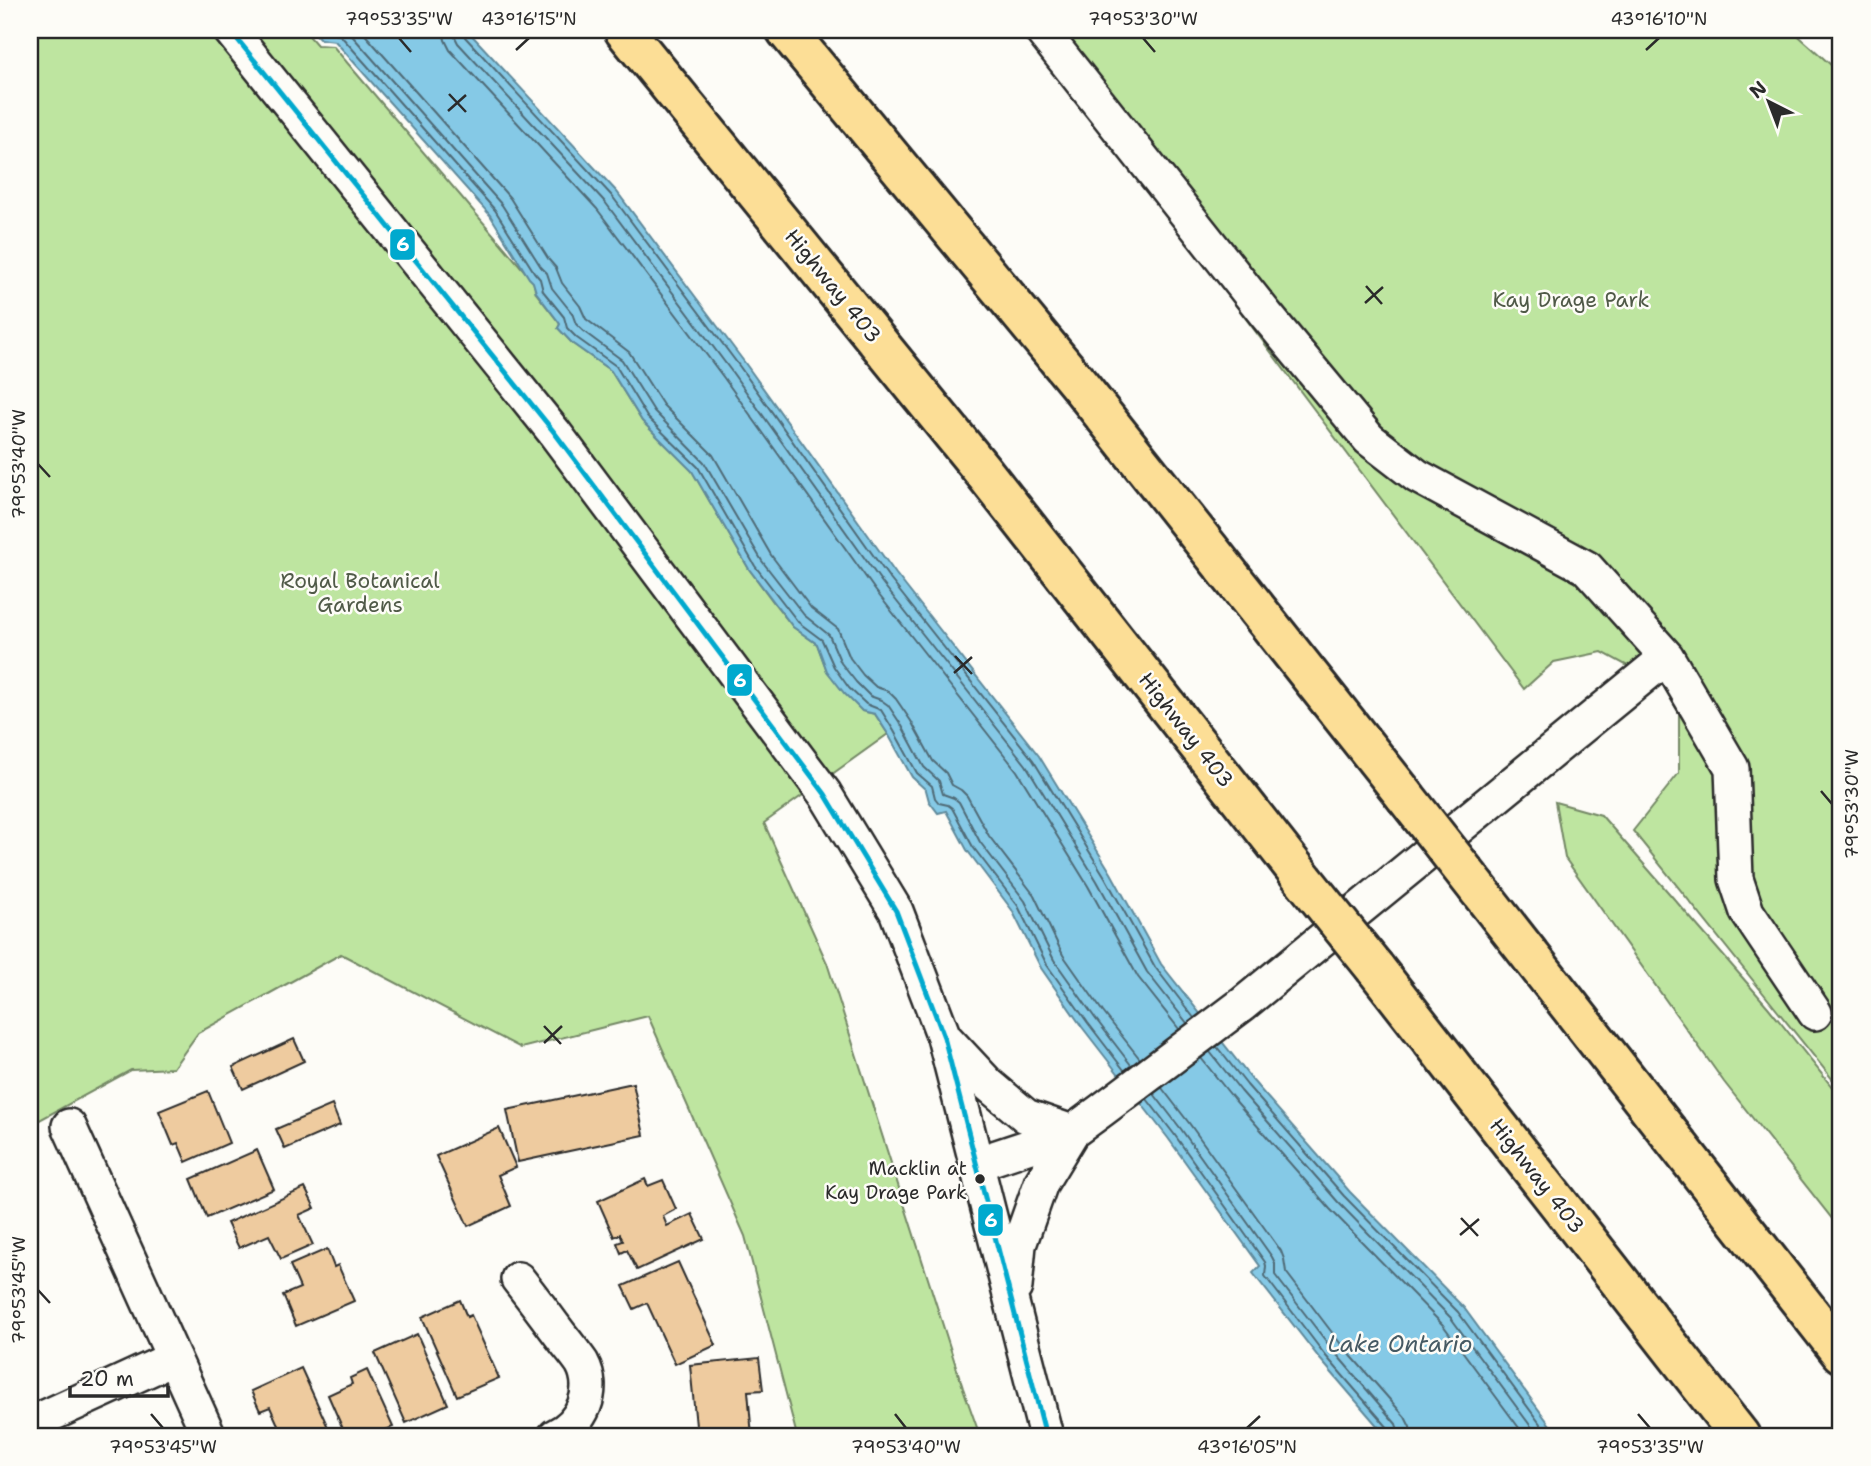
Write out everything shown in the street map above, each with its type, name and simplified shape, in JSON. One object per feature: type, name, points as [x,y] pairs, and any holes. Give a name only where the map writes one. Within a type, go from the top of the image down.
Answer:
[{"type":"highway","name":"Highway 403","points":[[624,30],[982,470],[1741,1436]]},
{"type":"highway","points":[[786,30],[1081,387],[1841,1353]]},
{"type":"street","points":[[230,30],[554,432],[825,794],[896,911],[944,1037],[1046,1436]]},
{"type":"street","points":[[1041,30],[1368,439],[1417,476],[1587,568],[1667,657],[1732,768],[1736,879],[1747,912],[1815,1013]]},
{"type":"street","points":[[976,1164],[1072,1132],[1102,1110],[1242,1004],[1667,657]]},
{"type":"street","points":[[944,1037],[989,1086],[1026,1116],[1072,1132]]},
{"type":"street","points":[[69,1126],[209,1436]]},
{"type":"street","points":[[1013,1307],[1019,1245],[1041,1183],[1072,1132]]},
{"type":"street","points":[[518,1279],[582,1364],[588,1382],[587,1399],[580,1417],[566,1431],[555,1436]]},
{"type":"street","points":[[30,1424],[174,1358]]},
{"type":"green space","name":"Royal Botanical Gardens","points":[[30,30],[304,30],[317,45],[333,46],[533,281],[536,293],[560,324],[558,328],[573,344],[611,371],[642,421],[692,471],[749,569],[774,603],[793,627],[817,644],[827,671],[862,711],[875,714],[888,734],[764,823],[827,963],[980,1436],[797,1436],[745,1236],[648,1016],[521,1048],[341,954],[198,1033],[173,1068],[131,1070],[36,1122],[30,1121]]},
{"type":"green space","name":"Kay Drage Park","points":[[1029,30],[1792,30],[1841,74],[1841,1090],[1633,831],[1679,773],[1679,713],[1663,685],[1602,652],[1554,662],[1524,689]]},
{"type":"green space","points":[[1555,802],[1601,815],[1768,1007],[1841,1098],[1841,1230],[1724,1082],[1565,858]]},
{"type":"water","name":"Lake Ontario","points":[[312,30],[467,30],[617,192],[745,363],[896,574],[1039,756],[1111,873],[1161,964],[1253,1081],[1350,1192],[1464,1308],[1558,1436],[1386,1436],[1320,1359],[1253,1273],[1260,1266],[1041,968],[1012,910],[967,850],[946,811],[938,813],[929,801],[926,790],[912,777],[875,714],[862,711],[844,693],[827,671],[817,644],[793,627],[749,569],[692,471],[642,421],[611,371],[573,344],[558,328],[560,324],[536,292],[533,282],[490,215],[335,41],[320,39]]},
{"type":"building","points":[[294,1039],[304,1061],[243,1089],[233,1067]]},
{"type":"building","points":[[633,1083],[644,1135],[518,1162],[507,1110]]},
{"type":"building","points":[[208,1091],[229,1143],[186,1162],[178,1143],[173,1145],[159,1111]]},
{"type":"building","points":[[332,1105],[340,1125],[285,1149],[276,1129]]},
{"type":"building","points":[[499,1128],[516,1167],[498,1175],[511,1206],[468,1226],[436,1156]]},
{"type":"building","points":[[257,1150],[274,1189],[207,1218],[191,1179]]},
{"type":"building","points":[[645,1179],[648,1186],[663,1180],[676,1209],[663,1216],[667,1226],[692,1214],[704,1239],[637,1270],[627,1250],[621,1253],[617,1243],[623,1241],[620,1234],[614,1237],[598,1201]]},
{"type":"building","points":[[305,1188],[315,1208],[299,1215],[313,1245],[281,1259],[269,1235],[239,1248],[227,1223]]},
{"type":"building","points":[[327,1249],[334,1267],[338,1265],[354,1301],[296,1326],[283,1295],[300,1288],[290,1265]]},
{"type":"building","points":[[678,1262],[716,1345],[675,1364],[647,1303],[634,1309],[623,1286]]},
{"type":"building","points":[[460,1300],[467,1317],[471,1315],[499,1378],[457,1396],[422,1317]]},
{"type":"building","points":[[417,1334],[448,1404],[406,1423],[375,1353]]},
{"type":"building","points":[[759,1358],[763,1390],[748,1391],[752,1436],[697,1436],[690,1365]]},
{"type":"building","points":[[301,1368],[332,1436],[283,1436],[270,1407],[260,1411],[251,1391]]},
{"type":"building","points":[[367,1370],[393,1427],[371,1436],[346,1436],[328,1395],[352,1384],[350,1378]]},
{"type":"transit line","name":"6","points":[[230,30],[554,432],[825,794],[896,911],[944,1037],[1046,1436]]},
{"type":"place","name":"Macklin at Kay Drage Park","points":[[980,1179]]}]
